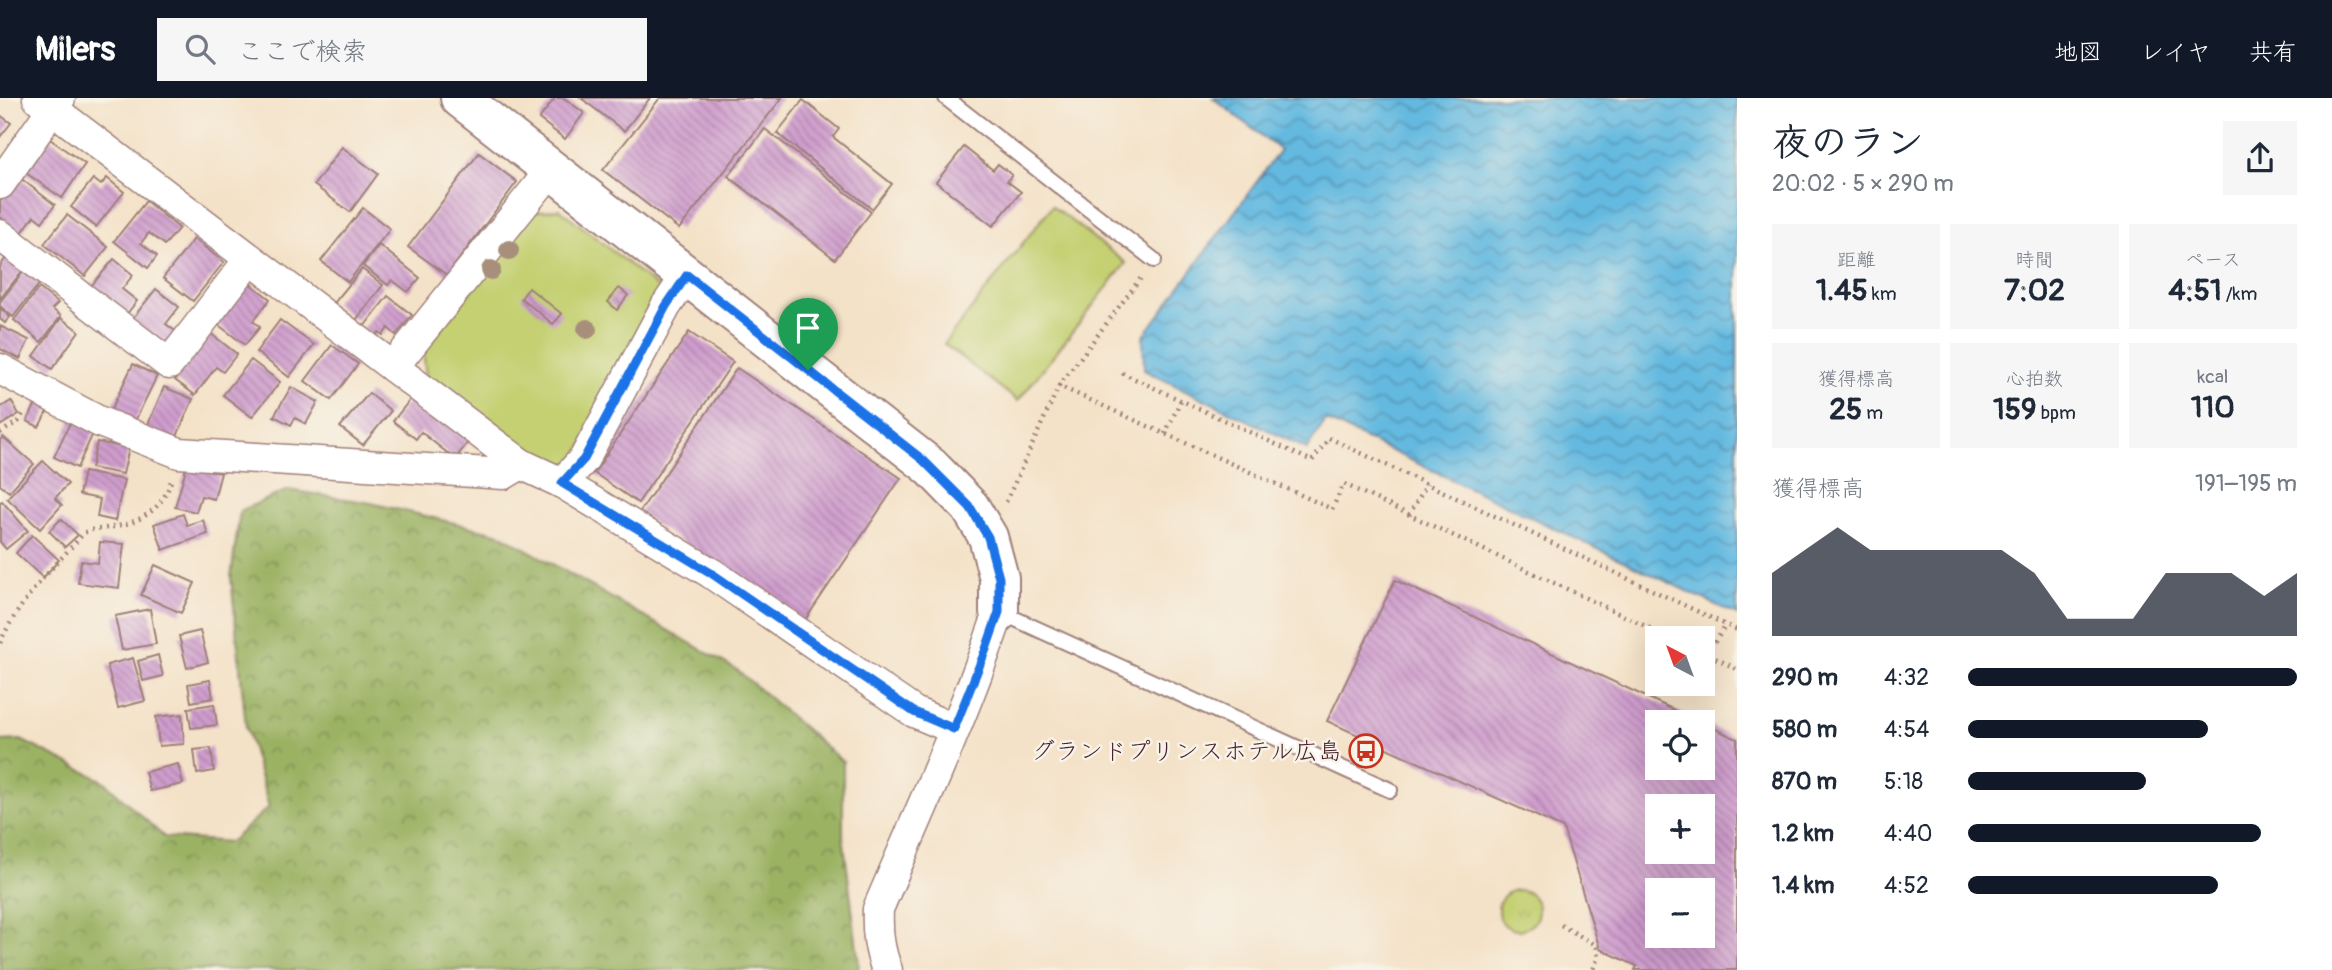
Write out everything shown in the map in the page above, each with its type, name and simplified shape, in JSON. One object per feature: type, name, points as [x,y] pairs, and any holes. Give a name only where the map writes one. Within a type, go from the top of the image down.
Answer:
[{"type":"street","points":[[460,98],[923,460],[970,507],[988,537],[999,578],[999,612],[954,729],[878,909],[878,940],[887,970]]},
{"type":"street","points":[[0,184],[50,102],[249,260],[521,464],[562,483],[711,573],[914,712],[954,729]]},
{"type":"street","points":[[393,367],[552,169]]},
{"type":"street","points":[[0,235],[169,364],[249,260]]},
{"type":"street","points":[[562,483],[584,459],[666,306],[687,275]]},
{"type":"street","points":[[0,369],[100,422],[179,453],[504,474],[521,464]]},
{"type":"lane","points":[[946,98],[1154,260]]},
{"type":"lane","points":[[999,612],[1390,790]]},
{"type":"path","points":[[1004,506],[1059,386],[1154,260]]},
{"type":"path","points":[[1122,373],[1312,461],[1329,438],[1737,630]]},
{"type":"path","points":[[1059,386],[1332,509],[1344,484],[1645,626]]},
{"type":"path","points":[[1165,434],[1181,400]]},
{"type":"path","points":[[0,643],[10,619],[25,599],[83,533],[135,522],[161,505],[167,495],[179,453]]},
{"type":"path","points":[[1409,515],[1427,484]]},
{"type":"path","points":[[1715,640],[1726,625]]},
{"type":"path","points":[[1715,658],[1737,668]]},
{"type":"path","points":[[1561,925],[1596,945],[1598,957],[1593,970]]},
{"type":"green space","points":[[1052,206],[1126,263],[1018,401],[944,344]]},
{"type":"green space","points":[[560,209],[666,294],[575,460],[551,473],[426,377],[423,351],[534,212]]},
{"type":"green space","points":[[288,490],[371,503],[500,534],[737,670],[843,762],[843,835],[859,965],[857,970],[0,970],[0,741],[21,740],[104,781],[164,837],[230,842],[269,807],[246,727],[231,577],[240,511]]},
{"type":"green space","points":[[1518,890],[1532,896],[1538,910],[1532,924],[1518,930],[1504,924],[1498,910],[1504,896]]},
{"type":"water","points":[[1213,98],[1737,98],[1737,615],[1326,420],[1307,449],[1144,370],[1143,337],[1280,150]]},
{"type":"building","points":[[555,98],[564,98],[584,113],[565,139],[539,119]]},
{"type":"building","points":[[581,98],[650,98],[624,131]]},
{"type":"building","points":[[660,98],[782,98],[679,229],[603,170]]},
{"type":"building","points":[[803,100],[839,129],[833,137],[892,184],[872,209],[777,133]]},
{"type":"building","points":[[0,115],[11,123],[0,137]]},
{"type":"building","points":[[765,129],[871,212],[835,259],[728,176]]},
{"type":"building","points":[[47,137],[85,164],[62,198],[23,171]]},
{"type":"building","points":[[342,147],[378,174],[350,212],[314,185]]},
{"type":"building","points":[[964,147],[993,170],[998,164],[1012,175],[1007,181],[1021,192],[993,226],[936,182]]},
{"type":"building","points":[[479,153],[517,182],[447,275],[408,247]]},
{"type":"building","points":[[19,177],[55,205],[42,222],[34,216],[21,234],[0,217],[0,202]]},
{"type":"building","points":[[107,178],[124,192],[96,227],[71,207],[93,179],[101,185]]},
{"type":"building","points":[[146,201],[179,228],[165,245],[149,233],[141,243],[157,256],[148,268],[114,241]]},
{"type":"building","points":[[363,208],[390,229],[348,282],[321,261]]},
{"type":"building","points":[[67,215],[108,247],[85,276],[44,244]]},
{"type":"building","points":[[194,239],[224,262],[193,301],[163,278]]},
{"type":"building","points":[[379,245],[420,278],[408,292],[392,280],[388,285],[363,266]]},
{"type":"building","points":[[6,258],[23,270],[0,299],[0,266]]},
{"type":"building","points":[[114,259],[133,275],[122,289],[137,301],[122,320],[86,292]]},
{"type":"building","points":[[362,269],[383,285],[356,320],[334,303]]},
{"type":"building","points":[[24,271],[40,283],[13,317],[0,306],[0,302]]},
{"type":"building","points":[[248,282],[270,299],[253,321],[260,327],[245,345],[216,323]]},
{"type":"building","points":[[39,288],[58,303],[52,309],[61,316],[41,342],[14,320]]},
{"type":"building","points":[[529,288],[562,314],[553,324],[521,298]]},
{"type":"building","points":[[619,288],[628,295],[617,310],[608,302]]},
{"type":"building","points":[[156,289],[179,307],[166,324],[179,334],[166,350],[129,323]]},
{"type":"building","points":[[388,296],[412,315],[396,335],[388,328],[383,335],[379,332],[375,337],[363,328]]},
{"type":"building","points":[[0,308],[10,317],[5,323],[0,319]]},
{"type":"building","points":[[61,318],[79,331],[52,369],[34,356]]},
{"type":"building","points":[[280,320],[314,345],[289,377],[256,352]]},
{"type":"building","points":[[0,326],[29,340],[20,359],[0,349]]},
{"type":"building","points":[[689,332],[733,362],[638,503],[594,473]]},
{"type":"building","points":[[210,333],[237,354],[223,372],[216,367],[195,395],[175,380]]},
{"type":"building","points":[[332,345],[358,364],[331,400],[305,381]]},
{"type":"building","points":[[251,360],[280,382],[252,417],[223,395]]},
{"type":"building","points":[[133,364],[157,376],[133,425],[109,414]]},
{"type":"building","points":[[737,368],[901,478],[803,623],[639,513]]},
{"type":"building","points":[[164,387],[193,399],[175,441],[146,429]]},
{"type":"building","points":[[291,387],[318,402],[306,424],[295,418],[291,425],[274,416]]},
{"type":"building","points":[[369,393],[391,411],[363,445],[340,427]]},
{"type":"building","points":[[40,396],[52,402],[39,427],[27,421]]},
{"type":"building","points":[[413,396],[469,441],[455,459],[421,432],[416,439],[393,421]]},
{"type":"building","points":[[11,401],[19,414],[0,426],[0,408]]},
{"type":"building","points":[[74,414],[97,425],[77,468],[54,457]]},
{"type":"building","points":[[3,437],[34,464],[9,492],[0,485],[0,440]]},
{"type":"building","points":[[97,442],[129,448],[123,474],[91,468]]},
{"type":"building","points":[[43,461],[68,484],[55,498],[62,505],[40,529],[7,498]]},
{"type":"building","points":[[187,465],[221,473],[214,499],[201,496],[196,512],[175,507]]},
{"type":"building","points":[[84,472],[124,480],[115,521],[97,517],[100,499],[79,495]]},
{"type":"building","points":[[2,501],[28,531],[6,549],[0,542]]},
{"type":"building","points":[[183,514],[187,525],[203,520],[208,534],[163,550],[154,524]]},
{"type":"building","points":[[61,519],[78,535],[65,547],[49,531]]},
{"type":"building","points":[[32,535],[59,560],[43,578],[16,553]]},
{"type":"building","points":[[100,542],[124,544],[119,588],[78,583],[81,561],[98,563]]},
{"type":"building","points":[[155,565],[195,583],[181,613],[141,595]]},
{"type":"building","points":[[1395,580],[1674,710],[1645,710],[1645,780],[1715,780],[1715,729],[1737,739],[1737,970],[1635,970],[1637,966],[1600,949],[1563,828],[1327,721]]},
{"type":"building","points":[[150,609],[156,644],[122,650],[115,616]]},
{"type":"building","points":[[200,631],[208,662],[187,668],[179,636]]},
{"type":"building","points":[[158,655],[163,676],[143,681],[138,661]]},
{"type":"building","points":[[133,658],[145,701],[118,708],[107,665]]},
{"type":"building","points":[[210,680],[213,698],[191,702],[188,684]]},
{"type":"building","points":[[214,704],[217,725],[191,728],[188,708]]},
{"type":"building","points":[[182,714],[184,744],[159,746],[156,717]]},
{"type":"building","points":[[211,748],[214,771],[197,774],[194,750]]},
{"type":"building","points":[[178,764],[183,784],[150,791],[145,772]]},
{"type":"place","name":"グランドプリンスホテル広島","points":[[1366,751]]},
{"type":"route","points":[[687,275],[808,370],[931,467],[970,507],[988,537],[999,578],[999,612],[954,729],[914,712],[711,573],[562,483],[584,459],[666,306],[687,275]]}]
